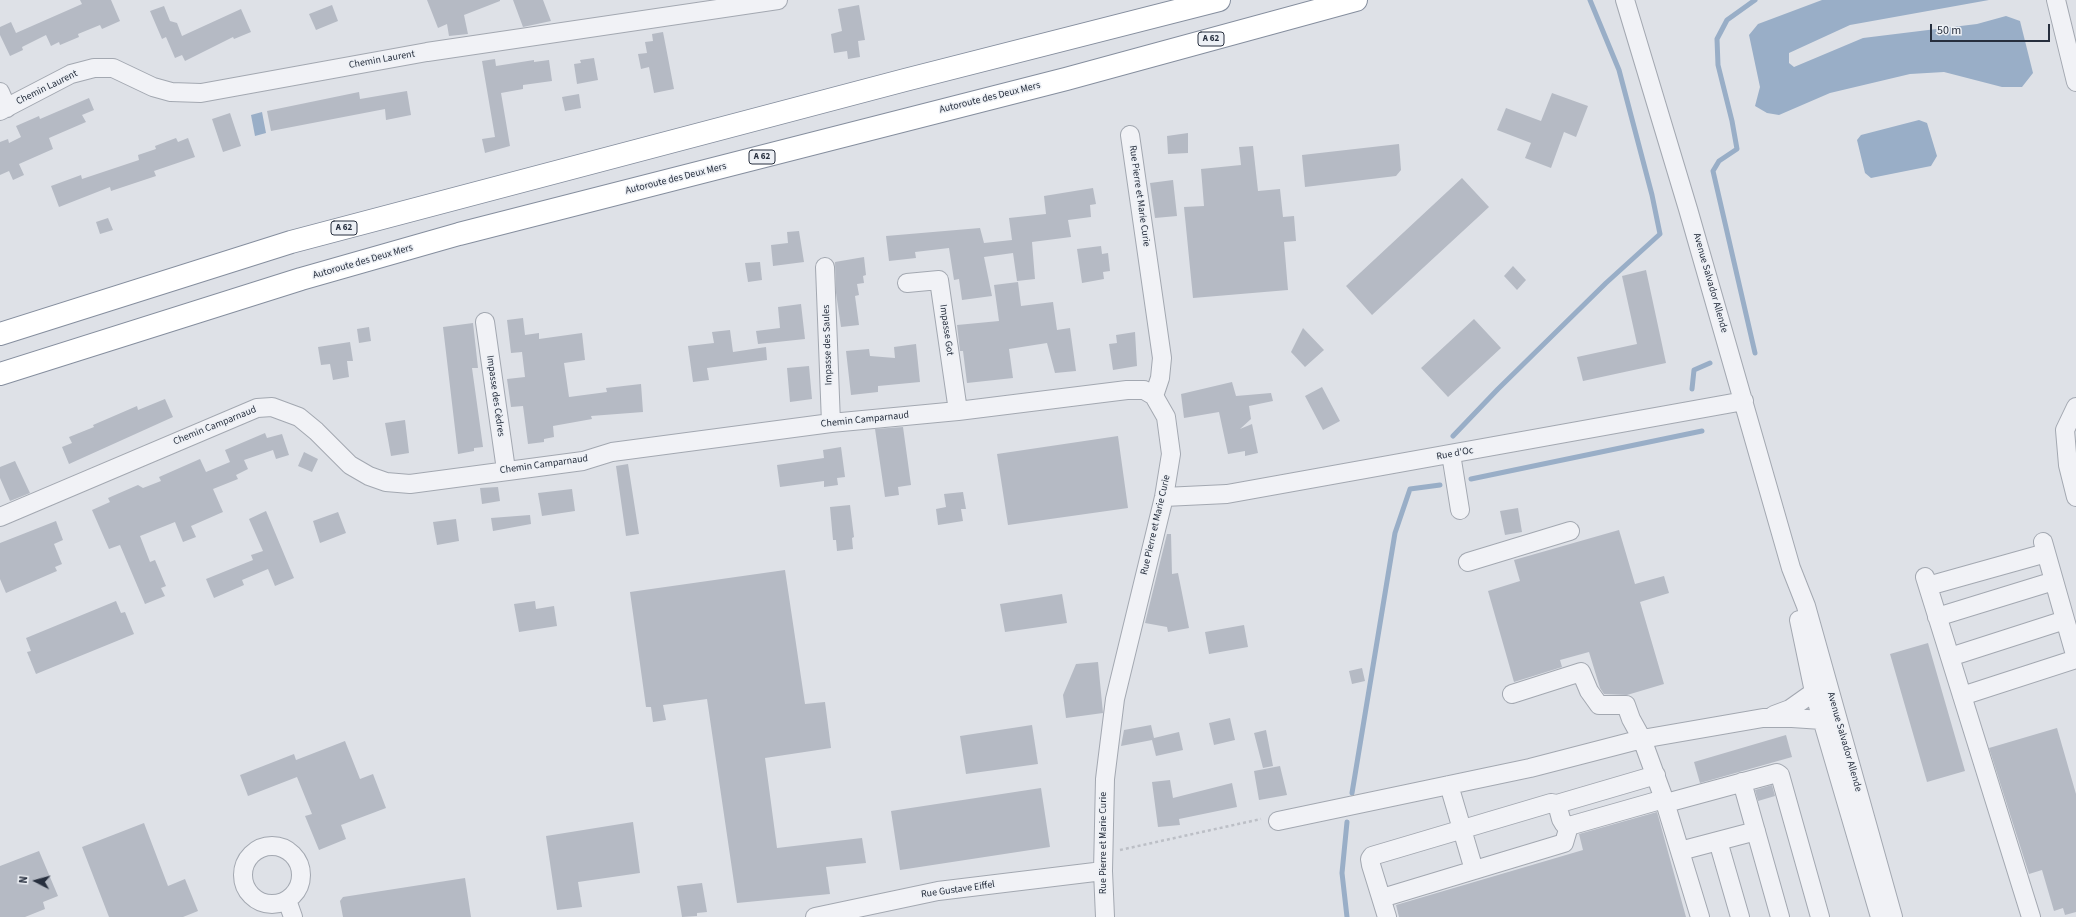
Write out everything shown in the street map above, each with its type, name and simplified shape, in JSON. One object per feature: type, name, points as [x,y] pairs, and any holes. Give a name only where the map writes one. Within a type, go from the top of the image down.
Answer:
[{"type":"highway","name":"A 62","points":[[0,334],[291,242],[905,80],[1219,0]]},
{"type":"highway","name":"Autoroute des Deux Mers","points":[[0,374],[301,279],[459,234],[1066,79],[1356,0]]},
{"type":"street","name":"Chemin Laurent","points":[[2,104],[71,74],[94,68],[113,68],[152,87],[171,92],[201,93],[427,52],[778,0]]},
{"type":"street","name":"Avenue Salvador Allende","points":[[1624,0],[1688,209],[1791,568],[1806,606],[1822,692],[1829,716],[1893,917]]},
{"type":"street","points":[[2056,0],[2076,82]]},
{"type":"street","name":"Rue Pierre et Marie Curie","points":[[1105,917],[1102,871],[1105,779],[1115,699],[1164,497],[1171,454],[1166,417],[1154,396],[1160,378],[1162,358],[1130,135]]},
{"type":"street","name":"Impasse des Saules","points":[[825,267],[831,423]]},
{"type":"street","name":"Impasse Got","points":[[907,283],[939,280],[958,411]]},
{"type":"street","name":"Impasse des Cèdres","points":[[485,322],[506,470]]},
{"type":"street","name":"Chemin Camparnaud","points":[[0,517],[257,408],[272,407],[299,417],[316,431],[350,466],[369,476],[386,482],[410,484],[583,460],[612,452],[831,423],[958,411],[1127,390],[1144,390],[1154,396]]},
{"type":"street","name":"Rue d'Oc","points":[[1164,497],[1227,494],[1744,401]]},
{"type":"street","points":[[2076,407],[2065,430],[2068,466],[2076,497]]},
{"type":"street","points":[[1451,454],[1460,510]]},
{"type":"street","points":[[1468,562],[1570,531]]},
{"type":"street","points":[[1962,696],[2076,659],[2045,547],[1927,581],[1962,696],[2031,917]]},
{"type":"street","points":[[1938,617],[2054,582]]},
{"type":"street","points":[[1950,657],[2065,620]]},
{"type":"street","points":[[1512,694],[1582,672],[1589,691],[1599,705],[1626,706],[1642,739],[1656,775],[1700,917]]},
{"type":"street","points":[[1278,821],[1530,768],[1642,739],[1763,718],[1790,709],[1822,692]]},
{"type":"street","name":"Avenue Salvador Allende","points":[[1829,716],[1880,917]]},
{"type":"street","points":[[1763,718],[1829,716]]},
{"type":"street","points":[[1557,804],[1561,819],[1564,824],[1569,826],[1664,799],[1670,802],[1777,773],[1780,775],[1820,917]]},
{"type":"street","points":[[1387,917],[1370,859],[1372,856],[1551,803],[1557,804],[1656,775]]},
{"type":"street","points":[[1742,782],[1780,917]]},
{"type":"street","points":[[1449,785],[1474,870]]},
{"type":"street","points":[[1382,898],[1564,843],[1569,826]]},
{"type":"street","points":[[1680,851],[1756,831]]},
{"type":"street","points":[[1718,841],[1740,917]]},
{"type":"street","name":"Rue Gustave Eiffel","points":[[815,917],[938,891],[1102,871]]},
{"type":"street","points":[[287,900],[293,917]]},
{"type":"path","points":[[1103,851],[1118,850],[1266,818],[1278,821]]},
{"type":"water","points":[[1822,0],[1989,0],[1850,25],[1789,53],[1789,63],[1794,67],[1863,38],[1977,24],[2006,16],[2020,21],[2033,73],[2022,87],[2002,87],[1944,72],[1910,74],[1830,93],[1779,115],[1767,113],[1755,106],[1760,87],[1749,35],[1758,24]]},
{"type":"water","points":[[262,112],[266,133],[255,136],[251,115]]},
{"type":"water","points":[[1919,120],[1927,123],[1937,156],[1931,166],[1871,178],[1865,173],[1857,140],[1861,135]]},
{"type":"building","points":[[80,0],[111,0],[120,21],[102,29],[100,25],[78,34],[79,37],[60,45],[59,42],[51,46],[46,35],[22,47],[23,50],[10,56],[0,35],[0,27],[11,22],[16,33],[82,4]]},
{"type":"building","points":[[427,0],[500,1],[464,15],[468,34],[449,36],[447,24],[438,28]]},
{"type":"building","points":[[513,0],[543,0],[551,21],[523,27]]},
{"type":"building","points":[[332,5],[338,21],[316,30],[309,14]]},
{"type":"building","points":[[859,5],[865,40],[858,41],[860,57],[848,59],[847,51],[834,53],[831,34],[842,31],[838,9]]},
{"type":"building","points":[[164,6],[170,21],[177,23],[182,36],[241,9],[251,32],[234,39],[233,37],[185,61],[182,55],[175,58],[166,37],[162,39],[150,11]]},
{"type":"building","points":[[663,32],[674,89],[654,93],[649,67],[641,69],[638,54],[647,53],[645,42],[653,41],[652,34]]},
{"type":"building","points":[[594,58],[598,80],[577,84],[574,64],[581,63],[580,60]]},
{"type":"building","points":[[495,59],[496,66],[534,60],[534,62],[549,60],[552,81],[523,85],[523,89],[501,93],[510,146],[485,153],[482,139],[495,137],[482,61]]},
{"type":"building","points":[[407,91],[411,115],[386,120],[385,109],[271,131],[267,111],[359,92],[360,99]]},
{"type":"building","points":[[1552,93],[1588,106],[1576,137],[1564,132],[1551,168],[1525,158],[1531,143],[1497,130],[1506,108],[1541,121]]},
{"type":"building","points":[[579,94],[581,108],[565,111],[562,97]]},
{"type":"building","points":[[89,98],[94,110],[82,115],[86,122],[49,138],[53,149],[19,164],[24,175],[13,180],[9,171],[0,175],[0,142],[8,139],[9,143],[21,137],[16,126],[39,116],[40,119]]},
{"type":"building","points":[[230,113],[241,146],[223,152],[212,119]]},
{"type":"building","points":[[1188,133],[1188,153],[1168,154],[1167,136]]},
{"type":"building","points":[[176,138],[178,142],[188,138],[195,157],[154,171],[156,176],[111,191],[110,187],[59,207],[51,186],[81,175],[82,179],[139,160],[138,155],[156,149],[155,146]]},
{"type":"building","points":[[1399,144],[1401,170],[1396,176],[1305,187],[1302,155]]},
{"type":"building","points":[[1253,146],[1258,191],[1280,189],[1283,217],[1294,216],[1296,241],[1284,242],[1288,290],[1193,298],[1184,207],[1204,206],[1201,169],[1241,165],[1239,147]]},
{"type":"building","points":[[1462,178],[1489,207],[1372,315],[1346,286]]},
{"type":"building","points":[[1173,180],[1177,216],[1155,218],[1150,183]]},
{"type":"building","points":[[1093,188],[1096,204],[1090,205],[1091,217],[1068,220],[1071,237],[1032,242],[1035,279],[1017,281],[1013,253],[984,257],[992,296],[962,300],[959,279],[954,280],[949,248],[915,252],[916,258],[889,261],[886,236],[980,228],[984,243],[1012,240],[1009,218],[1046,214],[1044,196]]},
{"type":"building","points":[[108,218],[113,230],[100,234],[96,222]]},
{"type":"building","points":[[799,231],[804,262],[773,266],[771,245],[788,243],[787,232]]},
{"type":"building","points":[[1101,246],[1102,254],[1108,253],[1110,271],[1103,272],[1104,279],[1082,283],[1077,249]]},
{"type":"building","points":[[864,257],[866,275],[863,276],[864,283],[857,284],[859,295],[855,296],[859,325],[841,327],[836,293],[835,262]]},
{"type":"building","points":[[760,262],[762,280],[748,282],[745,263]]},
{"type":"building","points":[[1513,266],[1526,280],[1517,290],[1504,276]]},
{"type":"building","points":[[1646,270],[1666,363],[1583,381],[1577,357],[1637,344],[1622,276]]},
{"type":"building","points":[[1018,282],[1021,306],[1053,302],[1057,330],[1070,328],[1076,371],[1055,373],[1047,343],[1009,349],[1013,378],[967,383],[963,351],[960,351],[957,325],[999,321],[994,285]]},
{"type":"building","points":[[801,304],[805,339],[758,344],[756,331],[780,328],[778,307]]},
{"type":"building","points":[[523,318],[525,335],[539,333],[539,339],[582,333],[585,360],[564,363],[569,397],[607,392],[606,388],[641,384],[643,412],[591,416],[592,419],[553,426],[554,437],[544,439],[544,442],[528,444],[523,406],[511,407],[507,379],[525,377],[522,352],[511,353],[507,320]]},
{"type":"building","points":[[1474,319],[1501,348],[1448,397],[1421,368]]},
{"type":"building","points":[[473,323],[478,368],[472,368],[483,447],[474,448],[474,451],[458,454],[443,327]]},
{"type":"building","points":[[369,327],[371,341],[359,343],[357,329]]},
{"type":"building","points":[[1303,328],[1324,350],[1305,367],[1291,352]]},
{"type":"building","points":[[730,330],[733,352],[766,347],[767,360],[707,368],[709,380],[693,382],[688,346],[714,343],[712,332]]},
{"type":"building","points":[[1135,332],[1137,366],[1113,370],[1109,344],[1117,343],[1116,335]]},
{"type":"building","points":[[350,342],[353,361],[347,361],[349,377],[333,380],[330,364],[321,365],[318,347]]},
{"type":"building","points":[[916,344],[920,382],[878,386],[878,392],[851,395],[846,351],[869,349],[870,356],[895,358],[894,347]]},
{"type":"building","points":[[809,366],[812,399],[790,402],[787,368]]},
{"type":"building","points":[[1232,382],[1236,396],[1271,393],[1273,401],[1249,406],[1251,419],[1240,429],[1252,424],[1258,453],[1245,456],[1245,451],[1228,454],[1219,412],[1184,418],[1181,394]]},
{"type":"building","points":[[1322,387],[1340,421],[1323,430],[1305,396]]},
{"type":"building","points":[[165,399],[173,417],[69,464],[62,447],[72,443],[69,437],[94,427],[93,425],[137,406],[138,410]]},
{"type":"building","points":[[405,420],[409,453],[391,456],[385,423]]},
{"type":"building","points":[[903,427],[911,485],[898,487],[899,495],[885,497],[875,429]]},
{"type":"building","points":[[265,433],[267,438],[282,434],[289,455],[276,459],[273,450],[244,460],[248,469],[236,475],[238,479],[213,489],[223,512],[191,526],[196,537],[183,542],[175,522],[140,536],[150,562],[155,560],[166,586],[161,588],[165,596],[145,604],[120,545],[109,549],[92,510],[110,502],[108,498],[138,485],[143,488],[161,481],[159,477],[200,459],[206,472],[230,462],[225,450]]},
{"type":"building","points":[[1118,436],[1128,508],[1008,525],[997,454]]},
{"type":"building","points":[[841,447],[845,477],[837,478],[838,485],[824,487],[824,481],[780,487],[777,465],[824,458],[823,450]]},
{"type":"building","points":[[304,452],[318,459],[312,472],[298,466]]},
{"type":"building","points":[[15,461],[30,493],[10,501],[0,478],[0,467]]},
{"type":"building","points":[[628,464],[639,534],[626,536],[616,466]]},
{"type":"building","points":[[498,487],[500,501],[482,504],[480,488]]},
{"type":"building","points":[[572,489],[575,511],[542,516],[538,493]]},
{"type":"building","points":[[963,492],[966,509],[961,509],[963,521],[938,525],[936,509],[946,507],[944,494]]},
{"type":"building","points":[[850,505],[854,537],[852,538],[853,549],[837,551],[836,540],[833,540],[830,507]]},
{"type":"building","points":[[1518,508],[1522,532],[1505,535],[1500,511]]},
{"type":"building","points":[[266,511],[294,578],[275,586],[268,569],[242,580],[244,585],[214,598],[206,579],[253,560],[251,555],[263,551],[249,519]]},
{"type":"building","points":[[338,512],[346,533],[320,543],[313,521]]},
{"type":"building","points":[[530,515],[531,524],[493,531],[491,518]]},
{"type":"building","points":[[456,519],[459,541],[437,545],[433,522]]},
{"type":"building","points":[[56,521],[63,540],[54,544],[62,564],[55,567],[57,571],[6,593],[0,579],[0,543]]},
{"type":"building","points":[[1619,530],[1635,584],[1664,576],[1669,593],[1640,602],[1664,684],[1627,695],[1604,694],[1600,688],[1589,652],[1560,660],[1562,667],[1514,682],[1488,591],[1520,581],[1514,560]]},
{"type":"building","points":[[1167,534],[1171,534],[1172,574],[1178,573],[1189,628],[1168,632],[1167,627],[1145,623]]},
{"type":"building","points":[[785,570],[805,704],[825,702],[831,748],[765,758],[777,848],[862,838],[866,863],[826,867],[830,894],[737,903],[707,699],[663,705],[666,720],[653,722],[651,707],[646,707],[630,592]]},
{"type":"building","points":[[1062,594],[1067,623],[1005,632],[1000,604]]},
{"type":"building","points":[[116,601],[121,613],[125,612],[134,634],[36,674],[27,652],[31,651],[26,638]]},
{"type":"building","points":[[535,601],[536,609],[554,606],[557,626],[519,632],[514,604]]},
{"type":"building","points":[[1244,625],[1248,647],[1209,654],[1205,632]]},
{"type":"building","points":[[1928,643],[1965,771],[1927,782],[1890,654]]},
{"type":"building","points":[[1098,662],[1103,713],[1066,718],[1063,695],[1076,664]]},
{"type":"building","points":[[1362,668],[1365,681],[1352,684],[1349,671]]},
{"type":"building","points":[[1230,718],[1235,740],[1214,745],[1209,723]]},
{"type":"building","points":[[1032,725],[1038,764],[966,774],[960,736]]},
{"type":"building","points":[[1151,725],[1154,738],[1179,732],[1183,750],[1156,756],[1152,740],[1121,746],[1124,730]]},
{"type":"building","points":[[2057,728],[2076,794],[2076,912],[2065,915],[2063,908],[2054,911],[2042,870],[2029,874],[1989,748]]},
{"type":"building","points":[[1266,730],[1273,766],[1263,768],[1254,733]]},
{"type":"building","points":[[1786,735],[1792,757],[1700,783],[1694,762]]},
{"type":"building","points":[[345,741],[360,779],[373,774],[386,808],[341,825],[346,839],[319,850],[305,816],[312,814],[297,777],[248,796],[240,775],[294,754],[296,760]]},
{"type":"building","points":[[1280,766],[1287,795],[1259,800],[1254,771]]},
{"type":"building","points":[[1170,780],[1173,798],[1232,783],[1237,807],[1179,819],[1180,825],[1158,827],[1152,782]]},
{"type":"building","points":[[1772,785],[1775,796],[1758,801],[1755,790]]},
{"type":"building","points":[[1041,788],[1050,847],[900,870],[891,811]]},
{"type":"building","points":[[1657,812],[1686,917],[1399,917],[1396,905],[1583,850],[1579,834]]},
{"type":"building","points":[[633,822],[640,873],[578,882],[582,907],[557,910],[546,836]]},
{"type":"building","points":[[144,823],[168,886],[185,879],[198,911],[183,917],[109,917],[82,847]]},
{"type":"building","points":[[39,851],[58,896],[43,902],[45,909],[25,917],[0,917],[0,866]]},
{"type":"building","points":[[465,878],[471,917],[343,917],[340,901],[343,897]]},
{"type":"building","points":[[702,883],[707,912],[697,913],[697,916],[682,917],[677,886]]},
{"type":"waterway","points":[[1453,436],[1498,389],[1606,283],[1660,234],[1652,195],[1619,70],[1590,0]]},
{"type":"waterway","points":[[1755,0],[1727,20],[1717,39],[1718,65],[1732,121],[1737,149],[1719,161],[1713,171],[1755,353]]},
{"type":"waterway","points":[[1692,389],[1694,370],[1710,363]]},
{"type":"waterway","points":[[1471,479],[1702,431]]},
{"type":"waterway","points":[[1352,793],[1395,533],[1410,489],[1440,485]]},
{"type":"waterway","points":[[1347,822],[1342,873],[1347,917]]}]
